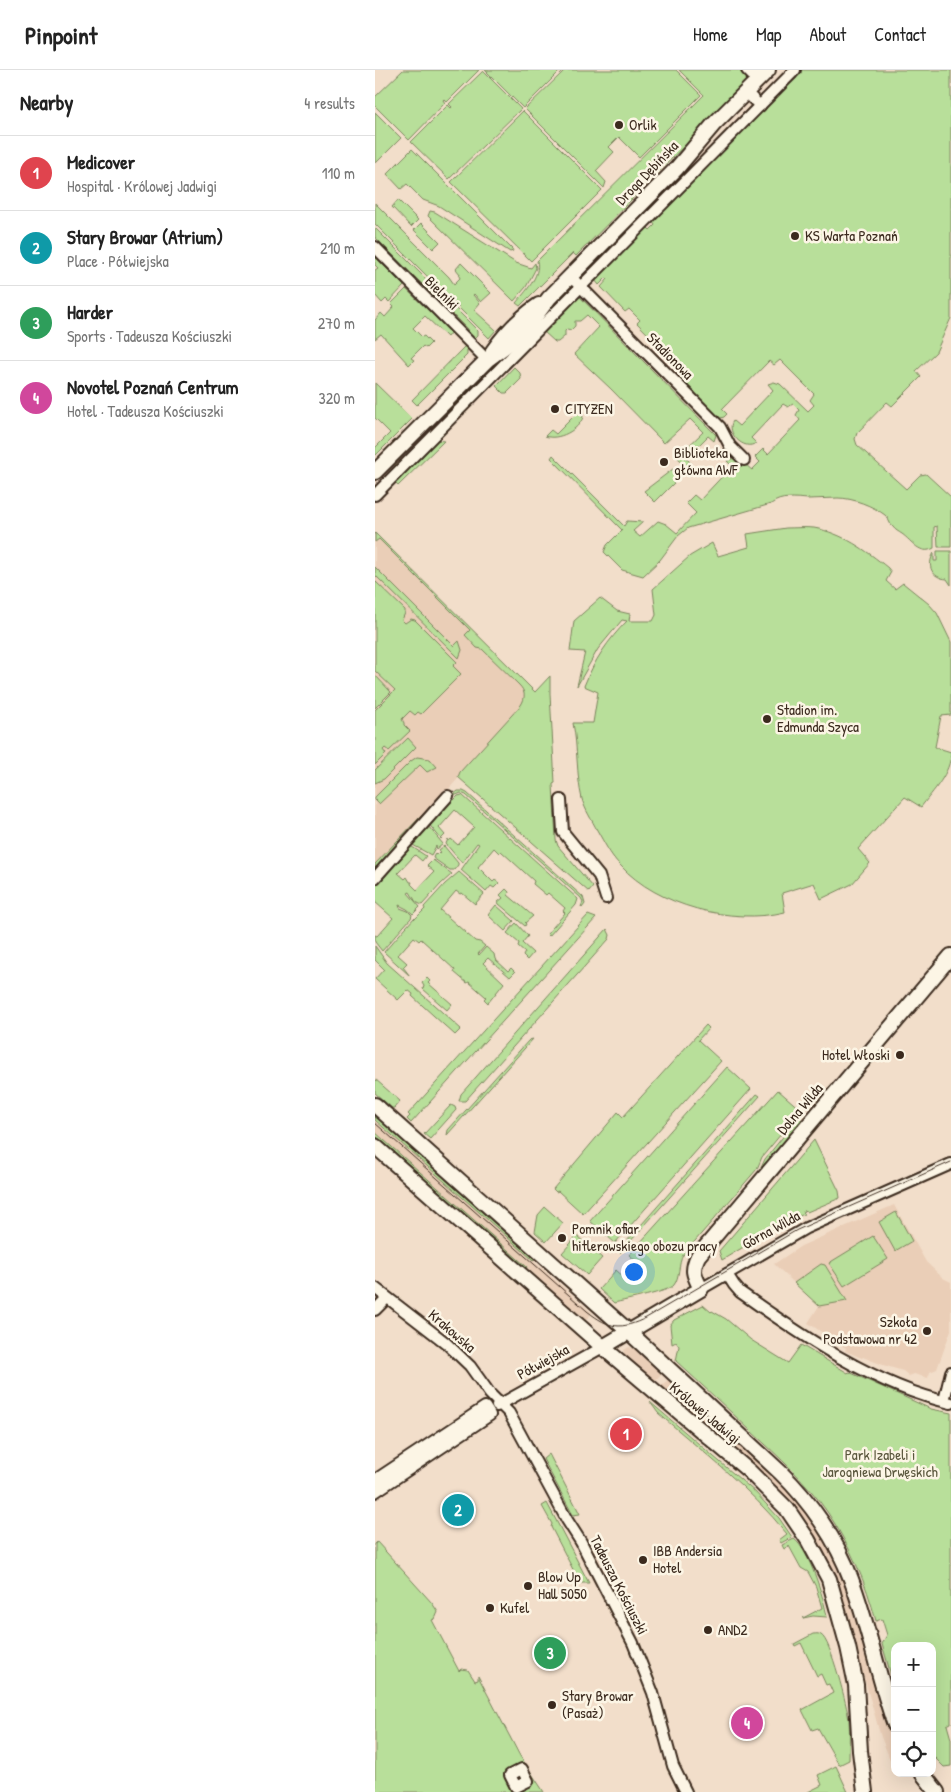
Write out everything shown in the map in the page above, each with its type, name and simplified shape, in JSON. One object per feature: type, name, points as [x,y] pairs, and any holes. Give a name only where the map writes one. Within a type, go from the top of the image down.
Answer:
[{"type":"street","points":[[747,70],[757,80]]},
{"type":"street","name":"Droga Dębińska","points":[[375,472],[487,360],[504,334],[524,316],[549,298],[672,173],[714,124],[768,70]]},
{"type":"street","points":[[375,495],[616,252],[790,72]]},
{"type":"street","points":[[746,92],[759,106]]},
{"type":"street","points":[[605,241],[616,252]]},
{"type":"street","name":"Bielniki","points":[[375,247],[487,360]]},
{"type":"street","name":"Stadionowa","points":[[570,276],[720,427],[730,446],[745,460]]},
{"type":"street","points":[[475,371],[487,383]]},
{"type":"street","points":[[431,416],[446,424]]},
{"type":"street","points":[[431,416],[438,432]]},
{"type":"street","points":[[375,878],[448,796]]},
{"type":"street","points":[[561,800],[563,832],[599,876],[606,898]]},
{"type":"street","name":"Dolna Wilda","points":[[701,1289],[693,1273],[694,1265],[699,1256],[951,956]]},
{"type":"street","name":"Królowej Jadwigi","points":[[375,1105],[629,1332],[797,1490],[833,1542],[851,1578],[891,1712]]},
{"type":"street","name":"Królowej Jadwigi","points":[[375,1146],[609,1343],[787,1509],[819,1559],[829,1579],[849,1647],[856,1685],[865,1792]]},
{"type":"street","name":"Górna Wilda","points":[[609,1343],[801,1231],[951,1164]]},
{"type":"street","points":[[727,1274],[740,1292],[822,1347],[875,1375],[918,1393],[948,1402],[951,1372]]},
{"type":"street","name":"Krakowska","points":[[375,1288],[446,1343],[470,1366],[501,1404]]},
{"type":"street","points":[[375,1310],[387,1298]]},
{"type":"street","name":"Półwiejska","points":[[375,1480],[458,1431],[490,1415],[488,1412],[501,1404],[609,1343]]},
{"type":"street","name":"Tadeusza Kościuszki","points":[[501,1404],[509,1413],[567,1520],[581,1542],[633,1643],[653,1693],[673,1766],[686,1792]]},
{"type":"street","name":"Półwiejska","points":[[375,1492],[458,1431]]},
{"type":"street","points":[[838,1610],[858,1601]]},
{"type":"street","points":[[924,1777],[937,1792]]},
{"type":"shaded area","points":[[375,533],[535,692],[375,872]]},
{"type":"shaded area","points":[[375,1120],[592,1313],[586,1320],[375,1132]]},
{"type":"shaded area","points":[[894,1205],[926,1262],[943,1278],[951,1282],[951,1330],[937,1369],[930,1372],[928,1378],[914,1374],[909,1376],[903,1371],[845,1351],[846,1348],[808,1323],[819,1306],[774,1264],[801,1246]]},
{"type":"shaded area","points":[[629,1347],[635,1349],[661,1374],[655,1381],[624,1356],[624,1350]]},
{"type":"shaded area","points":[[668,1377],[783,1483],[807,1512],[830,1547],[850,1592],[891,1731],[891,1762],[881,1737],[840,1593],[810,1533],[659,1387],[668,1380]]},
{"type":"green space","points":[[403,70],[479,70],[447,102],[443,100],[445,103],[409,140],[375,106],[375,97]]},
{"type":"green space","points":[[485,70],[561,70],[523,108]]},
{"type":"green space","points":[[565,70],[676,70],[701,95],[639,157],[619,137],[609,147],[614,152],[596,171],[606,182],[604,188],[525,109]]},
{"type":"green space","points":[[679,70],[743,70],[749,80],[576,256],[573,253],[520,306],[516,303],[528,289],[537,272],[537,261],[704,95]]},
{"type":"green space","name":"KS Warta Poznań","points":[[800,70],[951,70],[951,318],[936,352],[916,371],[921,377],[892,406],[887,402],[857,433],[855,439],[857,445],[906,489],[920,475],[926,474],[951,497],[951,547],[938,547],[937,526],[934,527],[934,548],[929,550],[920,549],[895,529],[885,515],[856,501],[844,498],[788,498],[688,528],[678,536],[660,560],[643,576],[622,570],[604,552],[607,545],[622,530],[551,458],[553,455],[624,526],[627,521],[643,522],[633,531],[640,537],[658,521],[666,524],[677,533],[696,513],[686,503],[694,495],[700,500],[732,466],[727,461],[738,459],[752,470],[760,462],[755,457],[763,449],[768,454],[800,420],[796,415],[799,410],[793,404],[788,407],[783,404],[751,438],[756,443],[746,445],[737,440],[732,430],[731,425],[733,421],[739,426],[773,390],[768,384],[774,382],[780,384],[808,411],[814,405],[810,400],[814,394],[780,360],[774,365],[769,361],[722,409],[727,414],[718,419],[592,293],[679,379],[686,373],[637,323],[640,320],[629,309],[625,312],[601,287],[608,279],[606,278],[599,285],[595,280],[646,226],[650,230],[655,225],[652,221],[741,130],[743,131],[742,129],[784,86],[786,88],[797,78],[795,75]]},
{"type":"green space","points":[[483,71],[521,109],[449,179],[411,142],[448,105],[451,108],[449,104]]},
{"type":"green space","points":[[523,111],[602,190],[531,261],[451,182]]},
{"type":"green space","points":[[375,112],[401,138],[376,163],[375,162]]},
{"type":"green space","points":[[412,149],[513,251],[510,252],[439,206],[423,200],[407,184],[401,189],[387,174]]},
{"type":"green space","points":[[398,200],[418,220],[411,227],[392,207]]},
{"type":"green space","points":[[375,203],[454,284],[460,278],[460,274],[456,269],[461,263],[491,293],[481,302],[473,295],[480,303],[474,310],[496,330],[489,338],[375,224]]},
{"type":"green space","points":[[430,211],[435,212],[516,263],[531,268],[535,263],[536,268],[526,287],[514,301],[428,216]]},
{"type":"green space","points":[[421,223],[440,242],[433,249],[414,230]]},
{"type":"green space","points":[[375,228],[478,331],[478,335],[473,340],[468,335],[467,329],[375,237]]},
{"type":"green space","points":[[375,257],[404,286],[389,302],[386,299],[382,303],[375,295],[375,270],[378,268],[375,265]]},
{"type":"green space","points":[[406,289],[451,332],[447,337],[425,316],[413,328],[431,343],[426,348],[423,346],[411,358],[414,360],[409,365],[381,334],[375,339],[375,320],[381,313],[385,317],[394,307],[391,304]]},
{"type":"green space","points":[[578,295],[716,435],[714,441],[708,436],[686,458],[692,464],[687,466],[677,457],[703,432],[690,419],[664,443],[574,354],[599,327],[587,315],[580,321],[575,321],[575,326],[571,330],[567,329],[565,336],[558,342],[555,342],[543,331]]},
{"type":"green space","points":[[465,346],[467,355],[417,405],[412,400]]},
{"type":"green space","points":[[514,367],[520,373],[521,379],[507,393],[503,393],[496,386]]},
{"type":"green space","points":[[375,383],[412,419],[375,456],[375,448],[390,433],[375,418]]},
{"type":"green space","points":[[580,410],[583,417],[573,430],[562,436],[545,436],[551,430],[556,434]]},
{"type":"green space","points":[[433,441],[444,441],[398,486],[393,481]]},
{"type":"green space","points":[[673,469],[678,479],[655,502],[644,491]]},
{"type":"green space","name":"Stadion im. Edmunda Szyca","points":[[786,528],[824,530],[853,543],[888,568],[891,572],[886,581],[895,589],[903,583],[937,613],[951,642],[951,715],[941,716],[935,747],[951,752],[950,760],[941,781],[921,807],[905,797],[858,849],[870,863],[852,884],[821,899],[814,883],[782,893],[785,912],[742,916],[719,914],[674,901],[636,879],[613,857],[587,811],[580,790],[573,723],[593,723],[598,692],[584,686],[602,651],[627,621],[622,620],[598,649],[577,686],[585,652],[570,651],[574,621],[600,598],[617,611],[630,614],[629,621],[653,621],[656,615],[653,589],[690,556],[712,543],[718,556],[749,547],[747,534]]},
{"type":"green space","points":[[375,533],[535,692],[550,676],[556,840],[558,846],[593,887],[589,892],[458,777],[460,772],[521,705],[524,699],[524,692],[482,649],[477,648],[465,635],[470,630],[379,539],[375,542]]},
{"type":"green space","points":[[937,551],[951,551],[951,585],[947,579],[934,574],[932,571],[932,558],[934,553],[934,561],[937,561]]},
{"type":"green space","points":[[375,567],[454,646],[459,641],[462,650],[459,658],[375,575]]},
{"type":"green space","points":[[375,581],[405,610],[402,620],[405,623],[411,619],[415,620],[457,662],[453,666],[461,674],[421,714],[418,712],[415,715],[410,711],[402,719],[404,725],[410,731],[389,751],[385,748],[383,750],[386,754],[375,765],[375,710],[395,690],[375,671]]},
{"type":"green space","points":[[375,675],[391,692],[375,708]]},
{"type":"green space","points":[[408,738],[416,747],[384,779],[375,783],[375,770]]},
{"type":"green space","points":[[417,757],[430,759],[437,767],[427,772],[420,765],[379,804],[375,797]]},
{"type":"green space","points":[[445,791],[447,792],[375,872],[375,864]]},
{"type":"green space","points":[[458,791],[467,793],[583,897],[585,904],[582,908],[583,902],[581,898],[466,795],[461,793],[454,794]]},
{"type":"green space","points":[[462,795],[578,899],[576,905],[549,936],[547,934],[565,913],[563,911],[565,908],[548,893],[546,895],[533,884],[534,881],[501,851],[499,853],[494,848],[478,867],[493,882],[495,880],[499,883],[494,888],[491,886],[486,892],[461,870],[479,844],[477,843],[462,863],[446,844],[448,839],[449,841],[451,839],[458,845],[474,827],[455,810],[439,828],[445,835],[441,839],[428,823],[451,797],[454,800]]},
{"type":"green space","points":[[428,826],[443,844],[437,849],[436,846],[431,855],[411,844]]},
{"type":"green space","points":[[409,845],[426,856],[422,861],[415,855],[398,873],[405,879],[407,877],[417,890],[434,872],[427,866],[433,860],[452,874],[422,905],[416,902],[410,892],[408,893],[420,907],[413,914],[399,905],[400,908],[412,915],[411,918],[382,951],[375,942],[375,935],[377,936],[393,918],[375,902],[375,882]]},
{"type":"green space","points":[[444,846],[458,863],[454,870],[450,870],[433,858],[435,853],[437,855]]},
{"type":"green space","points":[[459,872],[484,894],[475,904],[462,893],[460,894],[456,891],[440,910],[475,941],[485,946],[479,955],[486,947],[508,971],[511,968],[515,972],[510,977],[488,958],[483,963],[504,983],[488,1003],[484,999],[486,997],[454,972],[455,970],[421,939],[419,941],[414,937],[398,955],[407,963],[403,967],[410,976],[384,952],[414,918],[425,909],[424,907],[445,884]]},
{"type":"green space","points":[[506,889],[509,892],[508,895],[533,916],[525,923],[525,926],[499,904],[498,902],[503,898],[500,895]]},
{"type":"green space","points":[[496,905],[514,921],[505,931],[488,915]]},
{"type":"green space","points":[[588,915],[596,918],[411,1123],[407,1119],[410,1116],[408,1114]]},
{"type":"green space","points":[[516,923],[528,936],[522,943],[533,953],[527,960],[523,956],[525,952],[518,946],[519,943],[507,933]]},
{"type":"green space","points":[[607,929],[610,935],[609,939],[465,1101],[459,1101],[461,1094]]},
{"type":"green space","points":[[375,946],[387,963],[461,1029],[455,1035],[412,996],[413,994],[408,990],[398,1000],[375,979],[384,969],[375,960]]},
{"type":"green space","points":[[427,978],[430,981],[428,983],[452,1004],[447,1010],[423,989],[422,983]]},
{"type":"green space","points":[[706,1025],[709,1028],[698,1040],[721,1061],[583,1214],[558,1191],[556,1192],[553,1189],[618,1112],[623,1117]]},
{"type":"green space","points":[[533,1039],[447,1135],[448,1130],[529,1040]]},
{"type":"green space","points":[[727,1067],[751,1089],[615,1243],[590,1221]]},
{"type":"green space","points":[[375,1079],[400,1101],[394,1108],[375,1093]]},
{"type":"green space","points":[[778,1090],[801,1110],[762,1157],[757,1169],[683,1255],[674,1285],[656,1293],[614,1303],[599,1289],[616,1270],[625,1278],[638,1263],[629,1255]]},
{"type":"green space","points":[[757,1094],[760,1096],[620,1253],[618,1251]]},
{"type":"green space","points":[[451,1105],[456,1110],[430,1139],[424,1134]]},
{"type":"green space","points":[[375,1116],[508,1235],[537,1257],[533,1260],[375,1120]]},
{"type":"green space","points":[[799,1117],[803,1121],[760,1170],[765,1159]]},
{"type":"green space","points":[[375,1132],[527,1267],[524,1271],[375,1136]]},
{"type":"green space","points":[[814,1140],[839,1191],[840,1198],[807,1212],[806,1210],[803,1211],[804,1214],[780,1225],[722,1260],[719,1251]]},
{"type":"green space","points":[[545,1207],[563,1223],[546,1242],[535,1232],[538,1215]]},
{"type":"green space","points":[[896,1212],[912,1241],[895,1251],[879,1222]]},
{"type":"green space","points":[[577,1236],[602,1258],[587,1275],[562,1253]]},
{"type":"green space","points":[[873,1236],[888,1259],[844,1286],[829,1263]]},
{"type":"green space","points":[[821,1264],[825,1265],[847,1301],[819,1306],[794,1283]]},
{"type":"green space","name":"Park Izabeli i Jarogniewa Drwęskich","points":[[703,1305],[711,1312],[726,1319],[751,1340],[788,1363],[801,1345],[848,1373],[931,1409],[951,1413],[951,1723],[947,1725],[951,1739],[951,1766],[944,1767],[936,1759],[936,1642],[891,1642],[891,1675],[882,1644],[887,1635],[882,1619],[876,1621],[857,1565],[828,1513],[792,1470],[676,1361],[679,1346],[676,1342],[672,1344],[670,1325],[674,1320]]},
{"type":"green space","points":[[650,1402],[755,1492],[779,1518],[792,1537],[781,1543],[779,1540],[787,1534],[773,1517],[725,1471],[658,1413]]},
{"type":"green space","points":[[549,1454],[580,1514],[573,1515],[543,1459]]},
{"type":"green space","points":[[547,1503],[589,1583],[580,1583],[542,1506]]},
{"type":"green space","points":[[794,1539],[800,1545],[810,1564],[823,1598],[827,1617],[813,1616],[803,1618],[822,1608],[816,1587],[808,1572],[801,1568],[789,1546],[784,1549],[782,1545]]},
{"type":"green space","points":[[377,1542],[432,1603],[438,1612],[435,1619],[432,1620],[459,1671],[461,1669],[468,1670],[475,1681],[478,1680],[478,1676],[520,1756],[544,1792],[375,1792],[375,1544]]},
{"type":"green space","points":[[813,1634],[821,1635],[829,1649],[838,1674],[848,1713],[849,1760],[839,1765],[818,1728],[812,1730],[802,1710],[833,1693],[829,1684],[826,1685],[821,1674],[817,1676],[801,1643],[795,1646],[794,1644]]},
{"type":"green space","points":[[836,1766],[848,1792],[808,1792],[822,1785],[818,1775]]},
{"type":"tram line","points":[[375,1123],[587,1311],[602,1321],[616,1326],[622,1326],[646,1318],[797,1230],[951,1162]]},
{"type":"place","name":"Orlik","points":[[619,125]]},
{"type":"place","name":"KS Warta Poznań","points":[[795,236]]},
{"type":"place","name":"CITYZEN","points":[[555,409]]},
{"type":"place","name":"Biblioteka główna AWF","points":[[664,462]]},
{"type":"place","name":"Stadion im. Edmunda Szyca","points":[[767,719]]},
{"type":"place","name":"Hotel Włoski","points":[[900,1055]]},
{"type":"place","name":"Pomnik ofiar hitlerowskiego obozu pracy","points":[[562,1238]]},
{"type":"place","name":"Szkoła Podstawowa nr 42","points":[[927,1331]]},
{"type":"place","name":"Medicover","points":[[626,1434]]},
{"type":"place","name":"Stary Browar (Atrium)","points":[[458,1510]]},
{"type":"place","name":"IBB Andersia Hotel","points":[[643,1560]]},
{"type":"place","name":"Blow Up Hall 5050","points":[[528,1586]]},
{"type":"place","name":"Kufel","points":[[490,1608]]},
{"type":"place","name":"AND2","points":[[708,1630]]},
{"type":"place","name":"Harder","points":[[550,1653]]},
{"type":"place","name":"Stary Browar (Pasaż)","points":[[552,1705]]},
{"type":"place","name":"Novotel Poznań Centrum","points":[[747,1723]]}]
